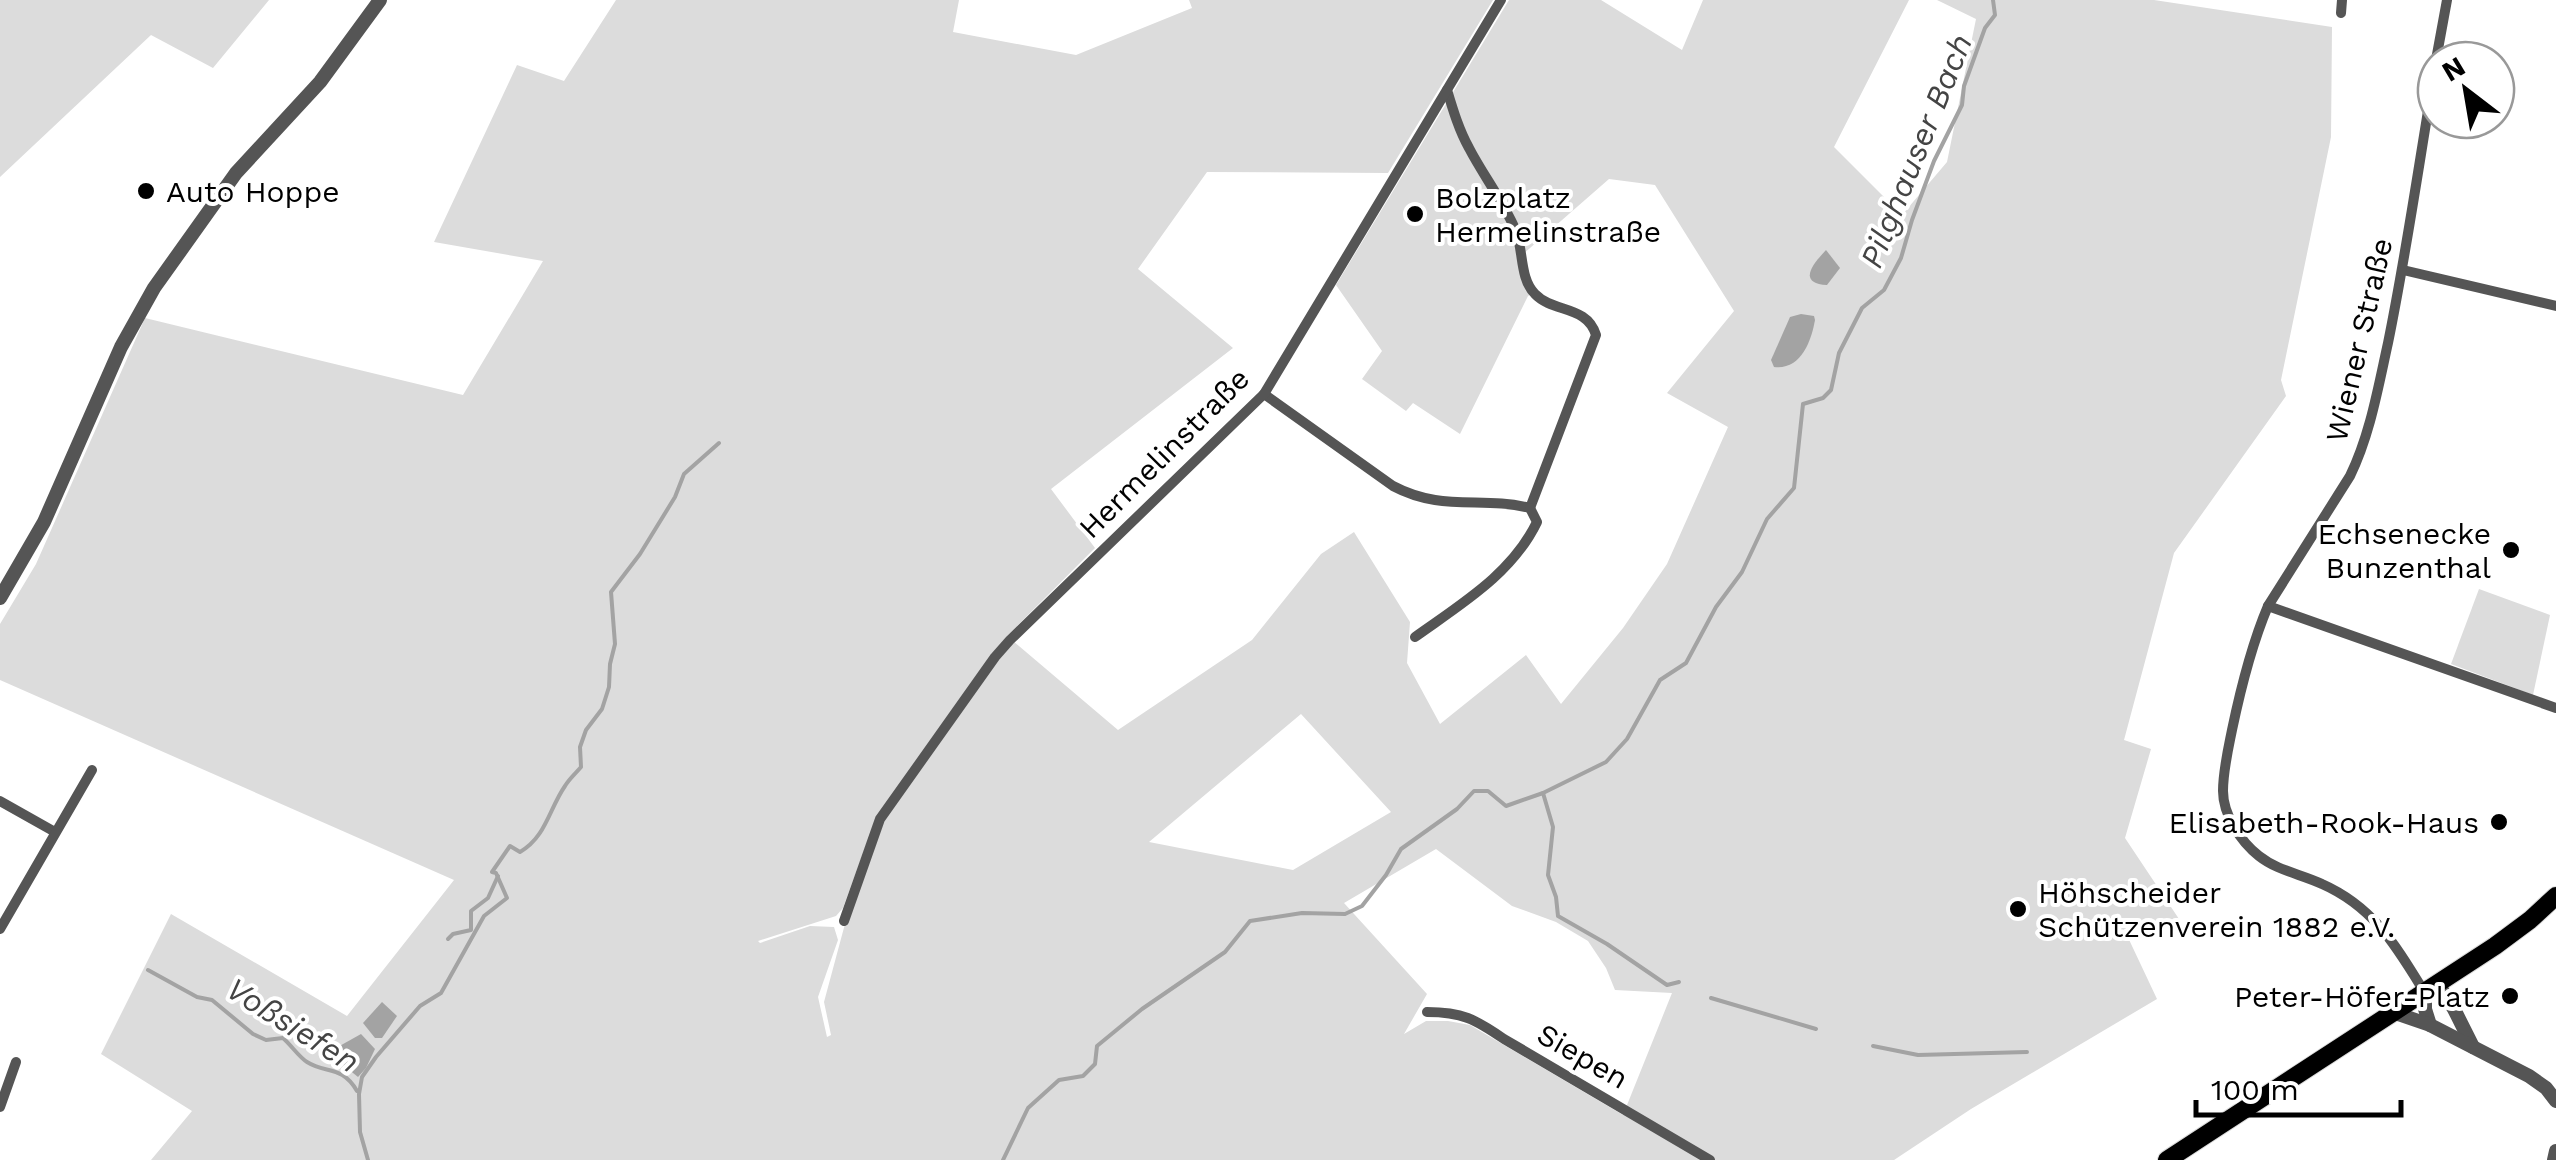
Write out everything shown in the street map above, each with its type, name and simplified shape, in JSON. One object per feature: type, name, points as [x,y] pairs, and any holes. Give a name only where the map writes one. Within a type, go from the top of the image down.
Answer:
[{"type":"main road","points":[[2167,1160],[2508,937],[2556,896]]},
{"type":"street","points":[[0,598],[44,522],[120,347],[154,288],[236,172],[320,82],[380,0]]},
{"type":"street","name":"Hermelinstraße","points":[[844,921],[880,819],[995,657],[1264,394],[1501,0]]},
{"type":"street","points":[[2341,13],[2342,0]]},
{"type":"street","name":"Wiener Straße","points":[[2440,40],[2447,0]]},
{"type":"street","points":[[1415,637],[1489,582],[1520,551],[1537,522],[1530,508],[1596,336],[1587,318],[1540,299],[1526,284],[1523,254],[1514,227],[1469,148],[1447,90]]},
{"type":"street","name":"Wiener Straße","points":[[2424,140],[2403,270],[2361,454],[2268,606],[2243,678],[2222,793],[2230,818],[2250,848],[2272,865],[2324,885],[2373,916],[2431,989]]},
{"type":"street","points":[[2403,270],[2556,306]]},
{"type":"street","points":[[1264,394],[1408,494],[1446,503],[1530,508]]},
{"type":"street","points":[[2268,606],[2556,708]]},
{"type":"street","points":[[0,929],[92,770]]},
{"type":"street","points":[[0,801],[56,832]]},
{"type":"street","points":[[2430,1025],[2425,1009],[2431,989],[2454,1009],[2474,1048]]},
{"type":"street","name":"Siepen","points":[[1427,1012],[1452,1012],[1474,1018],[1710,1160]]},
{"type":"street","points":[[2395,1012],[2430,1025],[2528,1076],[2546,1088],[2556,1101]]},
{"type":"street","points":[[0,1107],[16,1062]]},
{"type":"street","points":[[2554,1160],[2556,1152]]},
{"type":"shaded area","points":[[0,0],[269,0],[213,68],[151,35],[0,177]]},
{"type":"shaded area","points":[[616,0],[959,0],[953,32],[1076,55],[1192,8],[1189,0],[1493,0],[1388,173],[1207,172],[1138,269],[1233,348],[1051,489],[1095,548],[1007,636],[1118,730],[1252,640],[1321,554],[1354,532],[1410,622],[1407,663],[1440,724],[1526,655],[1561,704],[1623,628],[1667,564],[1728,427],[1667,393],[1734,311],[1655,185],[1609,179],[1523,254],[1533,293],[1528,296],[1460,434],[1413,403],[1406,411],[1362,379],[1382,351],[1336,285],[1509,0],[1601,0],[1682,50],[1703,0],[1909,0],[1834,147],[1902,215],[1947,162],[1976,19],[1937,0],[2154,0],[2332,27],[2331,137],[2281,380],[2286,396],[2174,553],[2124,740],[2151,749],[2125,838],[2179,919],[2124,929],[2157,999],[1971,1109],[1894,1160],[151,1160],[192,1111],[101,1054],[171,914],[347,1016],[454,880],[0,680],[0,624],[36,564],[145,318],[463,395],[543,261],[434,242],[517,65],[564,81]],"holes":[[[1301,714],[1391,812],[1293,870],[1149,842]],[[867,842],[824,1002],[831,1035],[827,1037],[818,997],[838,940],[834,927],[810,926],[758,941],[836,916],[843,908]],[[1436,849],[1512,906],[1556,922],[1588,941],[1615,990],[1672,993],[1623,1115],[1470,1025],[1426,1021],[1404,1034],[1427,994],[1344,903]]]},
{"type":"shaded area","points":[[1826,250],[1840,268],[1827,285],[1812,281],[1810,276]]},
{"type":"shaded area","points":[[1814,316],[1815,320],[1807,346],[1791,364],[1774,367],[1771,360],[1790,317]]},
{"type":"shaded area","points":[[2479,589],[2550,615],[2533,695],[2451,664]]},
{"type":"shaded area","points":[[382,1002],[397,1016],[382,1038],[375,1038],[363,1023]]},
{"type":"shaded area","points":[[361,1034],[375,1049],[358,1077],[333,1053]]},
{"type":"waterway","name":"Pilghauser Bach","points":[[1003,1160],[1028,1108],[1059,1080],[1083,1076],[1095,1064],[1097,1046],[1142,1009],[1225,952],[1250,921],[1302,913],[1345,914],[1362,906],[1401,849],[1457,809],[1474,791],[1488,791],[1506,806],[1543,793],[1606,762],[1627,739],[1660,680],[1686,663],[1716,607],[1742,572],[1767,519],[1794,488],[1803,404],[1823,398],[1831,390],[1839,353],[1862,308],[1884,290],[1901,258],[1934,161],[1962,105],[1964,86],[1985,28],[1995,15],[1993,0]]},
{"type":"waterway","points":[[368,1160],[360,1132],[362,1077],[420,1006],[441,993],[484,916],[507,898],[492,872],[510,846],[520,852],[536,839],[565,786],[581,767],[580,747],[586,730],[602,709],[609,687],[615,644],[611,592],[640,554],[675,497],[684,474],[719,443]]},
{"type":"waterway","points":[[1543,793],[1553,827],[1548,875],[1558,916],[1667,985],[1679,982]]},
{"type":"waterway","points":[[448,939],[471,930],[471,911],[488,898],[498,876]]},
{"type":"waterway","name":"Voßsiefen","points":[[148,970],[197,997],[212,1000],[253,1034],[266,1040],[283,1038],[307,1062],[346,1077],[357,1091]]},
{"type":"waterway","points":[[1711,998],[1816,1029]]},
{"type":"waterway","points":[[1873,1046],[1918,1055],[2027,1052]]},
{"type":"place","name":"Auto Hoppe","points":[[146,191]]},
{"type":"place","name":"Bolzplatz Hermelinstraße","points":[[1415,214]]},
{"type":"place","name":"Echsenecke Bunzenthal","points":[[2511,550]]},
{"type":"place","name":"Elisabeth-Rook-Haus","points":[[2499,822]]},
{"type":"place","name":"Höhscheider Schützenverein 1882 e.V.","points":[[2018,909]]},
{"type":"place","name":"Peter-Höfer-Platz","points":[[2510,996]]}]
